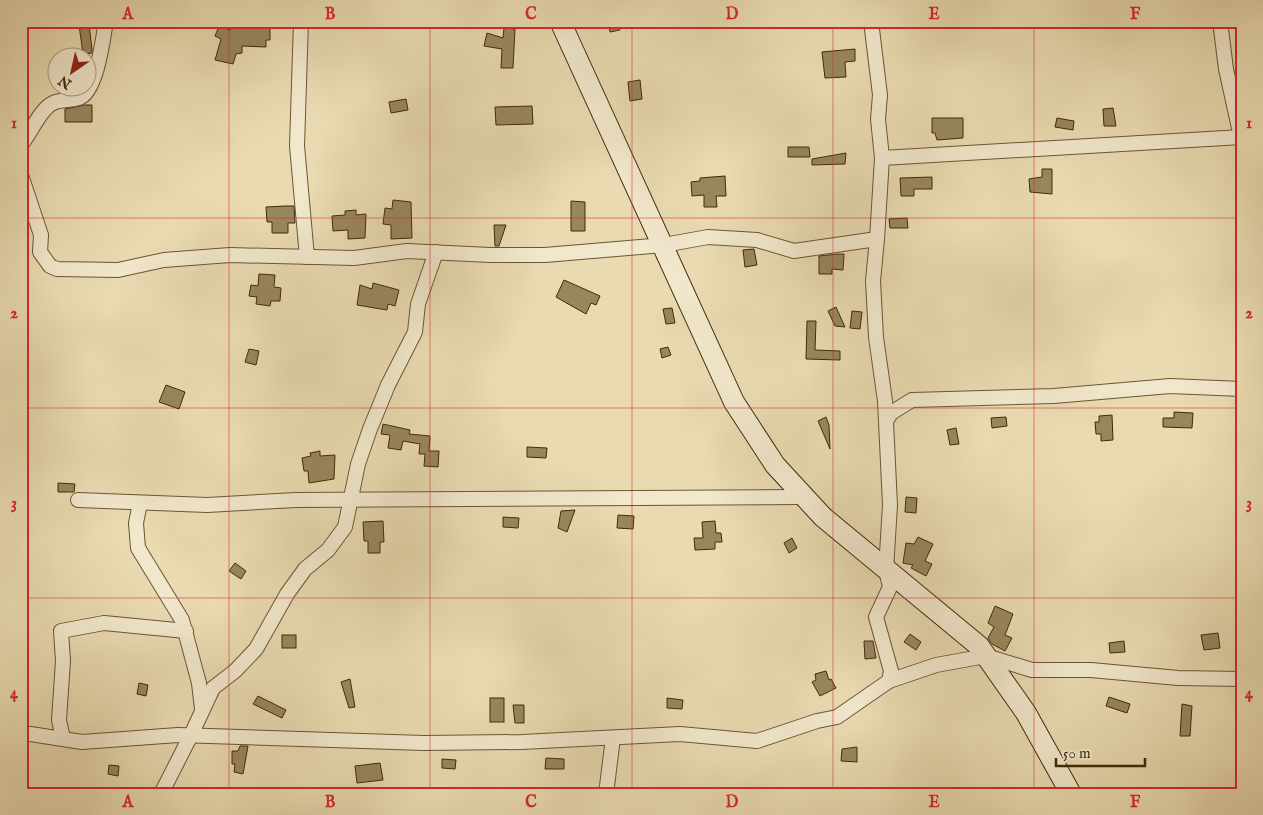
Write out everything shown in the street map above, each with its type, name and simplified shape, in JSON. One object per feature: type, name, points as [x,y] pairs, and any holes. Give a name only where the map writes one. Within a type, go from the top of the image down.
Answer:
[{"type":"street","points":[[21,145],[32,132],[40,114],[53,103],[79,98],[87,94],[95,74],[106,21]]},
{"type":"street","points":[[301,21],[297,146],[307,257]]},
{"type":"street","points":[[560,21],[664,245],[734,402],[775,465],[823,517],[979,646],[1026,713],[1071,794]]},
{"type":"street","points":[[871,21],[880,95],[878,119],[882,158],[873,281],[886,421],[890,505],[886,570],[890,587],[876,617],[891,670],[889,681]]},
{"type":"street","points":[[882,158],[1241,137],[1226,70],[1220,21]]},
{"type":"street","points":[[21,175],[41,235],[40,252],[50,266],[57,270],[118,270],[164,260],[230,254],[354,258],[407,251],[545,255],[664,245],[708,237],[757,240],[794,251],[877,239]]},
{"type":"street","points":[[161,794],[213,688],[235,671],[256,649],[287,594],[305,569],[328,550],[345,527],[358,464],[388,385],[415,332],[418,304],[436,252]]},
{"type":"street","points":[[886,421],[891,413],[912,400],[1045,396],[1170,386],[1242,389]]},
{"type":"street","points":[[78,500],[207,505],[254,501],[804,497]]},
{"type":"street","points":[[140,503],[136,523],[138,548],[182,620],[199,683],[202,709]]},
{"type":"street","points":[[63,738],[59,720],[63,661],[61,631],[104,624],[186,631]]},
{"type":"street","points":[[24,733],[82,742],[116,738],[191,735],[424,743],[613,738],[680,734],[758,742],[817,721],[837,717],[889,681],[936,665],[986,656],[1032,670],[1091,670],[1178,678],[1242,679]]},
{"type":"street","points":[[199,683],[213,688]]},
{"type":"street","points":[[606,794],[613,738]]},
{"type":"building","points":[[608,21],[618,21],[620,30],[610,32]]},
{"type":"building","points":[[270,23],[270,40],[266,40],[266,47],[242,46],[242,53],[236,54],[233,64],[215,60],[221,39],[215,36],[219,26],[230,30],[230,24]]},
{"type":"building","points":[[89,24],[91,48],[82,48],[79,25]]},
{"type":"building","points":[[504,28],[515,29],[513,68],[501,68],[502,49],[484,46],[487,33],[503,38]]},
{"type":"building","points":[[855,49],[855,61],[845,62],[846,77],[825,78],[822,52]]},
{"type":"building","points":[[640,80],[642,99],[630,101],[628,82]]},
{"type":"building","points":[[406,99],[408,110],[391,113],[389,102]]},
{"type":"building","points":[[92,105],[92,122],[65,122],[65,109]]},
{"type":"building","points":[[532,106],[533,124],[496,125],[495,107]]},
{"type":"building","points":[[1113,108],[1116,126],[1104,126],[1103,109]]},
{"type":"building","points":[[932,118],[963,118],[963,138],[937,140],[935,133],[932,133]]},
{"type":"building","points":[[1057,118],[1074,121],[1073,130],[1055,127]]},
{"type":"building","points":[[788,147],[809,147],[810,157],[788,157]]},
{"type":"building","points":[[846,153],[845,164],[812,165],[812,159]]},
{"type":"building","points":[[1042,169],[1052,169],[1052,194],[1030,192],[1029,179],[1042,177]]},
{"type":"building","points":[[725,176],[726,196],[716,196],[717,207],[704,207],[704,195],[692,196],[691,182],[700,181],[700,178]]},
{"type":"building","points":[[932,177],[932,189],[914,189],[914,196],[901,196],[900,178]]},
{"type":"building","points":[[393,200],[411,202],[412,238],[391,239],[391,225],[383,224],[385,208],[392,209]]},
{"type":"building","points":[[571,201],[585,202],[585,231],[571,231]]},
{"type":"building","points":[[294,206],[295,223],[288,223],[288,233],[272,233],[272,222],[267,222],[266,207]]},
{"type":"building","points":[[356,210],[356,215],[366,214],[365,238],[348,239],[348,230],[333,231],[332,216],[345,215],[345,211]]},
{"type":"building","points":[[907,218],[908,228],[890,228],[889,219]]},
{"type":"building","points":[[494,225],[506,225],[499,246],[495,246]]},
{"type":"building","points":[[754,249],[757,265],[745,267],[743,250]]},
{"type":"building","points":[[844,254],[843,270],[832,269],[832,274],[819,274],[819,256]]},
{"type":"building","points":[[259,274],[275,275],[274,287],[281,288],[280,301],[271,301],[270,306],[256,304],[257,297],[249,296],[251,285],[258,286]]},
{"type":"building","points":[[564,280],[600,296],[596,305],[591,303],[586,314],[556,297]]},
{"type":"building","points":[[373,283],[399,290],[395,306],[388,304],[387,310],[357,305],[360,285],[372,289]]},
{"type":"building","points":[[836,307],[845,327],[835,326],[828,311]]},
{"type":"building","points":[[672,308],[675,323],[666,324],[663,309]]},
{"type":"building","points":[[852,311],[862,312],[860,329],[850,328]]},
{"type":"building","points":[[807,321],[816,321],[815,350],[840,351],[840,360],[806,359]]},
{"type":"building","points":[[668,347],[671,355],[662,358],[660,349]]},
{"type":"building","points":[[249,349],[259,351],[256,365],[245,362]]},
{"type":"building","points":[[166,385],[185,392],[179,409],[159,402]]},
{"type":"building","points":[[1174,412],[1193,413],[1192,428],[1163,427],[1163,418],[1174,418]]},
{"type":"building","points":[[1112,415],[1113,440],[1101,441],[1101,434],[1096,434],[1095,422],[1099,422],[1099,416]]},
{"type":"building","points":[[826,417],[829,425],[830,449],[818,421]]},
{"type":"building","points":[[1006,417],[1007,426],[992,428],[991,418]]},
{"type":"building","points":[[383,424],[410,430],[409,434],[430,436],[429,451],[439,451],[438,467],[424,466],[425,454],[419,454],[420,444],[403,441],[401,450],[388,448],[390,435],[381,434]]},
{"type":"building","points":[[956,428],[959,444],[950,445],[947,430]]},
{"type":"building","points":[[527,447],[547,448],[546,458],[527,457]]},
{"type":"building","points":[[320,451],[320,456],[335,455],[334,479],[309,483],[308,471],[304,471],[302,458],[311,456],[310,453]]},
{"type":"building","points":[[58,483],[75,484],[74,492],[58,492]]},
{"type":"building","points":[[906,497],[917,498],[916,513],[905,512]]},
{"type":"building","points":[[575,510],[567,532],[558,528],[561,511]]},
{"type":"building","points":[[618,515],[634,516],[633,529],[617,528]]},
{"type":"building","points":[[503,517],[519,518],[518,528],[503,527]]},
{"type":"building","points":[[383,521],[384,542],[380,542],[380,553],[368,553],[368,541],[364,541],[363,522]]},
{"type":"building","points":[[715,521],[716,533],[721,533],[722,542],[715,542],[715,549],[695,550],[694,538],[703,538],[702,522]]},
{"type":"building","points":[[918,537],[933,544],[925,561],[932,564],[926,576],[911,568],[913,565],[903,563],[906,543],[914,544]]},
{"type":"building","points":[[792,538],[797,548],[789,553],[784,543]]},
{"type":"building","points":[[235,563],[246,571],[241,579],[229,571]]},
{"type":"building","points":[[995,606],[1013,614],[1005,635],[1012,638],[1005,651],[992,644],[988,638],[994,627],[988,623]]},
{"type":"building","points":[[1218,633],[1220,648],[1204,650],[1201,635]]},
{"type":"building","points":[[910,634],[921,642],[916,650],[904,642]]},
{"type":"building","points":[[282,635],[296,635],[296,648],[282,648]]},
{"type":"building","points":[[864,641],[873,641],[876,658],[865,659]]},
{"type":"building","points":[[1124,641],[1125,652],[1110,653],[1109,643]]},
{"type":"building","points":[[826,671],[829,680],[831,679],[836,688],[820,696],[812,682],[816,680],[815,674]]},
{"type":"building","points":[[350,679],[355,707],[349,708],[341,682]]},
{"type":"building","points":[[139,683],[148,685],[146,696],[137,694]]},
{"type":"building","points":[[258,696],[286,710],[282,718],[253,704]]},
{"type":"building","points":[[1109,697],[1130,704],[1127,713],[1106,706]]},
{"type":"building","points":[[490,698],[504,698],[504,722],[490,722]]},
{"type":"building","points":[[667,698],[683,700],[682,709],[667,708]]},
{"type":"building","points":[[1182,704],[1192,706],[1190,736],[1180,736]]},
{"type":"building","points":[[513,705],[524,705],[524,723],[515,723]]},
{"type":"building","points":[[240,746],[248,746],[243,774],[234,772],[235,764],[232,764],[232,751],[238,751]]},
{"type":"building","points":[[857,747],[857,762],[841,761],[842,749]]},
{"type":"building","points":[[546,758],[564,759],[564,769],[545,769]]},
{"type":"building","points":[[442,759],[456,760],[455,769],[442,768]]},
{"type":"building","points":[[380,763],[383,780],[357,783],[355,766]]},
{"type":"building","points":[[109,765],[119,766],[118,776],[108,774]]}]
